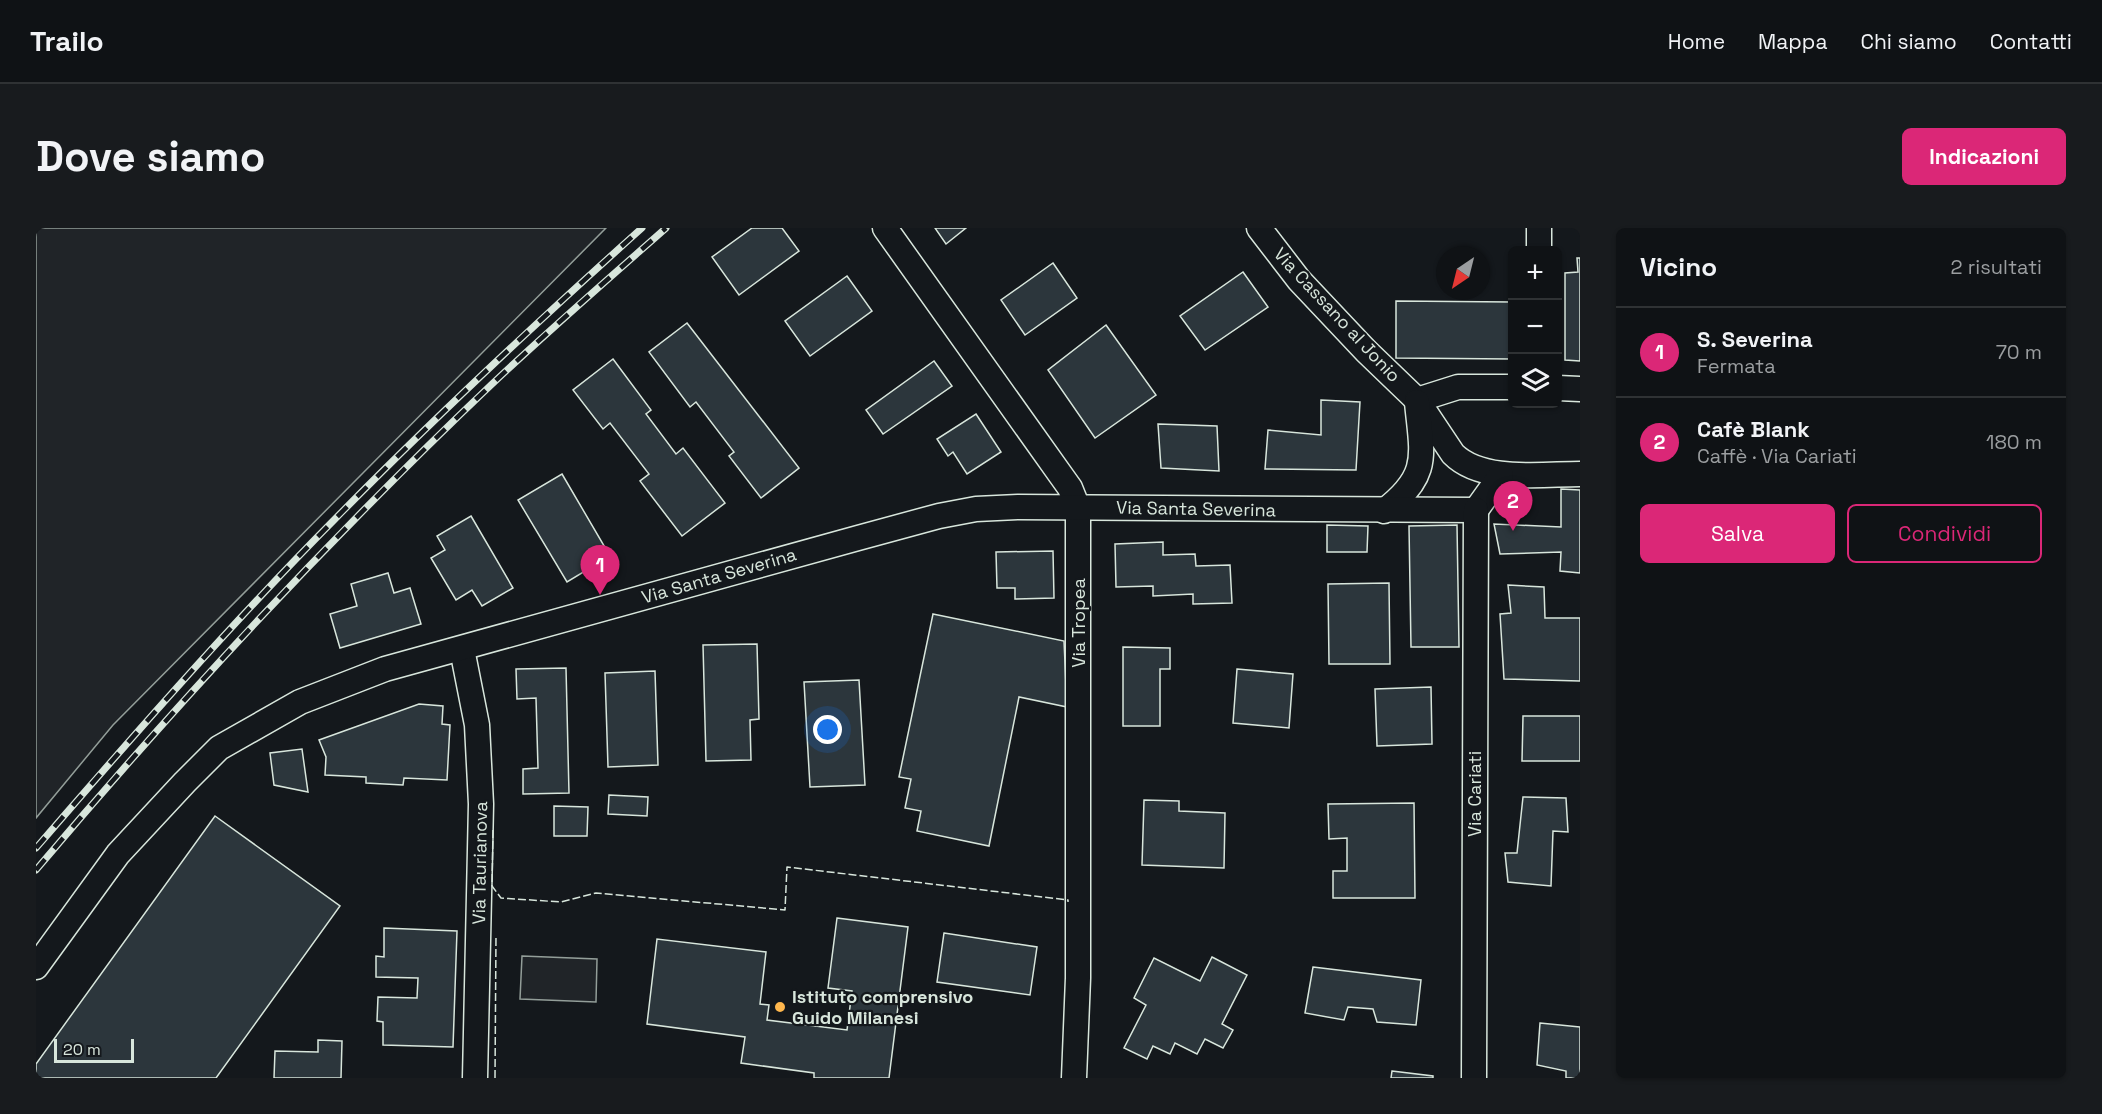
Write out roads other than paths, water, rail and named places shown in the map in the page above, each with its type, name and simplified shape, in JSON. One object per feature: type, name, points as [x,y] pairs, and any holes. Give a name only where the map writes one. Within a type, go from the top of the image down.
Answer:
[{"type":"street","name":"Via Tropea","points":[[885,228],[1070,488],[1078,508],[1078,920],[1074,1078]]},
{"type":"street","name":"Via Cassano al Jonio","points":[[1259,228],[1299,280],[1366,351],[1417,400],[1459,460],[1469,466],[1501,475],[1580,474]]},
{"type":"street","points":[[1539,228],[1539,246]]},
{"type":"street","points":[[1384,511],[1410,488],[1417,475],[1422,455],[1417,400],[1458,387],[1508,387]]},
{"type":"street","points":[[1562,388],[1580,389]]},
{"type":"street","points":[[1476,510],[1501,475]]},
{"type":"street","name":"Via Santa Severina","points":[[36,967],[118,854],[219,748],[280,712],[384,669],[939,516],[997,507],[1476,510]]},
{"type":"street","name":"Via Cariati","points":[[1474,1078],[1476,510]]},
{"type":"street","name":"Via Taurianova","points":[[462,649],[477,725],[481,804],[475,1078]]},
{"type":"railway","points":[[36,848],[220,640],[335,519],[486,371],[642,228]]},
{"type":"railway","points":[[36,870],[145,744],[314,561],[512,365],[666,228]]},
{"type":"place","name":"Cafè Blank","points":[[1513,531]]},
{"type":"place","name":"S. Severina","points":[[600,595]]},
{"type":"place","name":"Istituto comprensivo Guido Milanesi","points":[[780,1007]]}]
